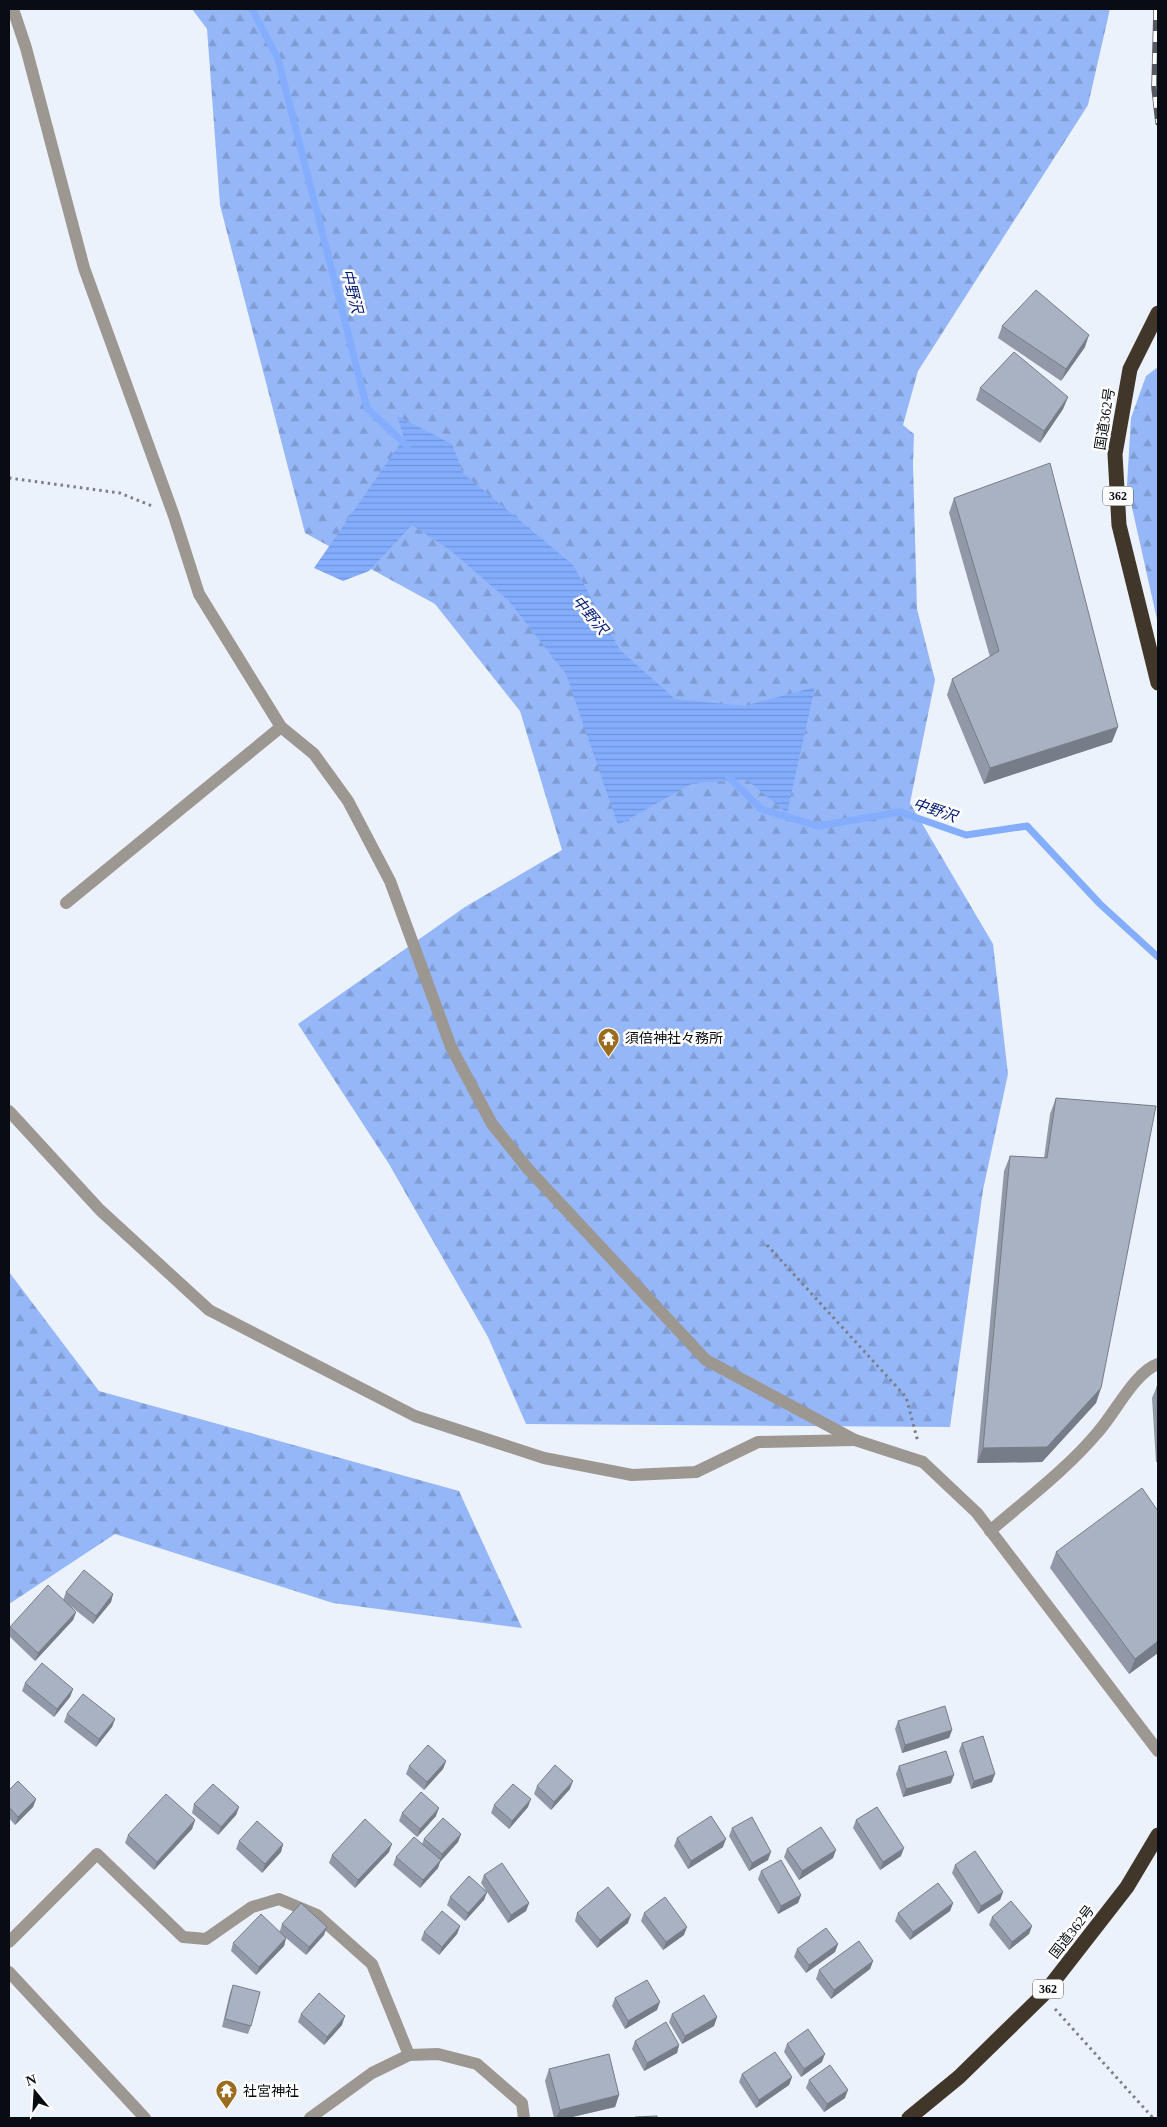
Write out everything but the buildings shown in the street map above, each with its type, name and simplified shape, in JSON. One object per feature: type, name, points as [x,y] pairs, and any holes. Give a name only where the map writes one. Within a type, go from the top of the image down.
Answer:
[{"type":"highway","name":"国道362号","points":[[1158,313],[1130,369],[1116,454],[1119,525],[1158,683]]},
{"type":"highway","name":"国道362号","points":[[909,2118],[959,2078],[1043,1995],[1127,1887],[1158,1835]]},
{"type":"street","points":[[13,9],[26,48],[84,268],[174,516],[199,594],[281,727],[314,754],[348,801],[390,881],[451,1047],[492,1124],[528,1168],[706,1360],[855,1440],[923,1462],[977,1513],[1158,1751]]},
{"type":"street","points":[[66,903],[281,727]]},
{"type":"street","points":[[9,1111],[100,1210],[209,1310],[415,1416],[544,1458],[632,1475],[696,1472],[758,1442],[855,1440]]},
{"type":"street","points":[[990,1531],[1072,1460],[1098,1433],[1138,1377],[1158,1364]]},
{"type":"street","points":[[9,1942],[97,1854],[184,1937],[206,1939],[252,1907],[279,1898],[317,1915],[372,1964],[409,2055]]},
{"type":"street","points":[[9,1972],[145,2118]]},
{"type":"street","points":[[310,2118],[372,2073],[409,2055],[438,2054],[477,2064],[522,2103],[524,2118]]},
{"type":"path","points":[[9,478],[120,492],[174,516]]},
{"type":"path","points":[[767,1245],[906,1397],[923,1462]]},
{"type":"path","points":[[1043,1995],[1153,2118]]},
{"type":"green space","points":[[192,9],[1110,9],[1088,105],[918,371],[903,425],[914,434],[913,464],[917,609],[935,680],[910,803],[993,944],[1008,1074],[983,1190],[950,1427],[526,1424],[488,1337],[389,1164],[298,1024],[465,907],[562,850],[520,711],[435,604],[305,533],[220,205],[207,29]]},
{"type":"green space","points":[[1158,367],[1158,624],[1127,485],[1131,418],[1146,376]]},
{"type":"green space","points":[[9,1272],[99,1391],[459,1491],[522,1628],[333,1603],[115,1534],[9,1604]]},
{"type":"water","points":[[397,416],[452,444],[463,473],[573,565],[620,650],[675,699],[744,706],[815,687],[787,813],[747,780],[693,783],[618,825],[566,674],[508,600],[450,550],[412,525],[369,571],[343,581],[314,568],[404,438]]},
{"type":"waterway","name":"中野沢","points":[[252,9],[278,59],[367,408],[407,446]]},
{"type":"waterway","name":"中野沢","points":[[728,776],[761,809],[818,826],[900,812],[966,835],[1027,826],[1100,904],[1158,957]]},
{"type":"railway","points":[[1156,9],[1154,88],[1158,123]]},
{"type":"place","name":"須倍神社々務所","points":[[609,1057]]},
{"type":"place","name":"社宮神社","points":[[227,2110]]}]
